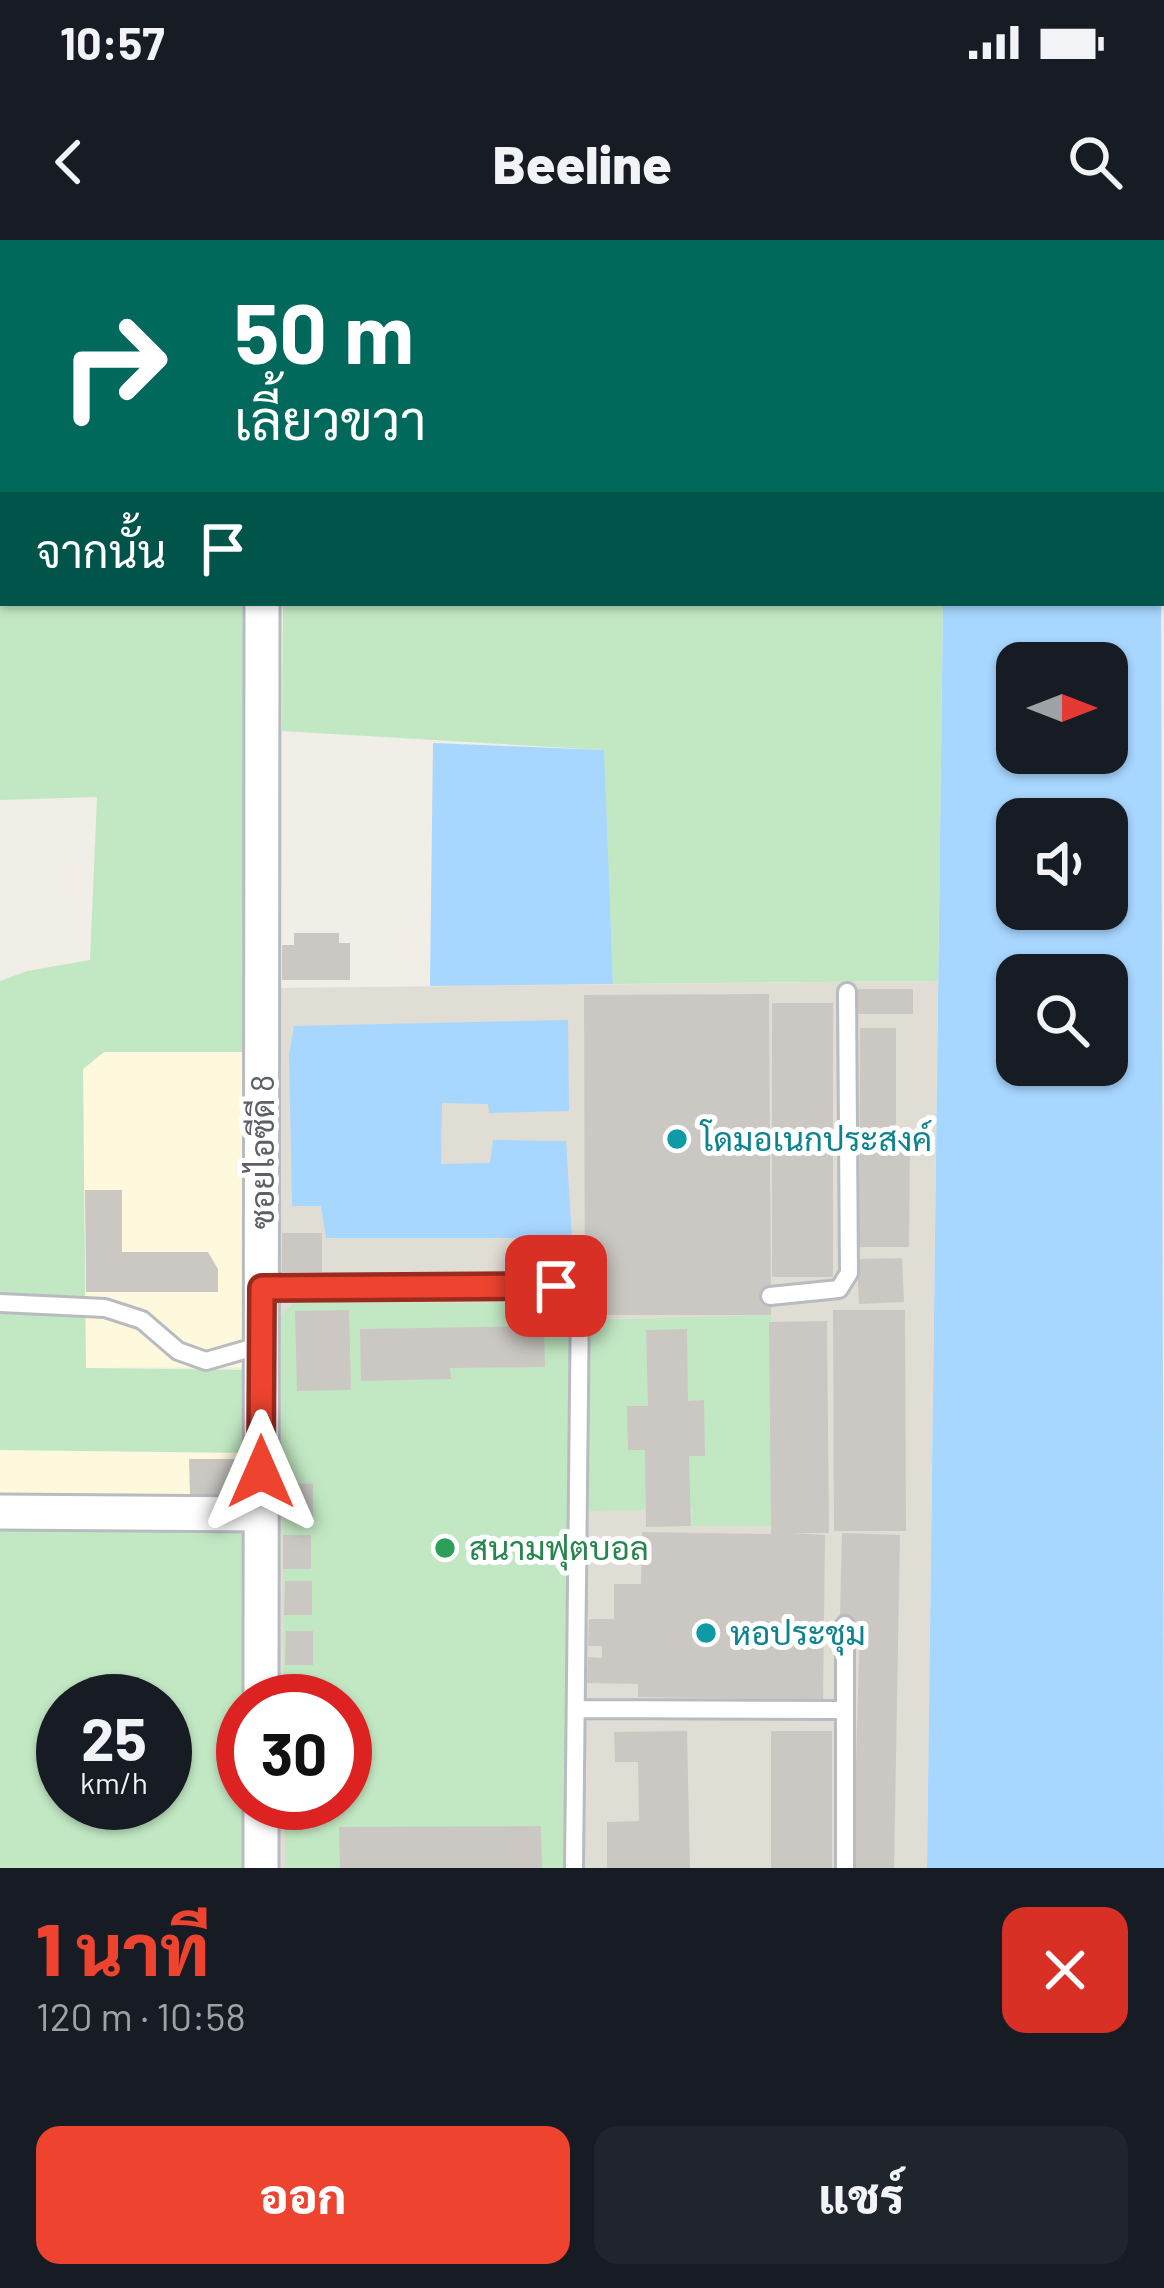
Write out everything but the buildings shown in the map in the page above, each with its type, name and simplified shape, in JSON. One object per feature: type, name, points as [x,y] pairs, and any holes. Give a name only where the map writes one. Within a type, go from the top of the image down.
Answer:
[{"type":"street","name":"ซอยไอซีดี 8","points":[[261,1674],[262,606]]},
{"type":"street","points":[[0,1512],[261,1514]]},
{"type":"street","points":[[261,1830],[261,1868]]},
{"type":"lane","points":[[770,1296],[839,1289],[849,1274],[847,992]]},
{"type":"lane","points":[[262,1288],[556,1286],[583,1295],[574,1868]]},
{"type":"lane","points":[[0,1303],[105,1308],[142,1320],[178,1351],[206,1361],[262,1346]]},
{"type":"lane","points":[[845,1625],[845,1868]]},
{"type":"lane","points":[[578,1709],[845,1710]]},
{"type":"shaded area","points":[[938,981],[927,1868],[267,1868],[267,1830],[372,1830],[372,1674],[268,1674],[273,988]]},
{"type":"shaded area","points":[[104,1052],[247,1052],[256,1367],[85,1368],[83,1069]]},
{"type":"shaded area","points":[[0,1450],[250,1453],[247,1503],[0,1504]]},
{"type":"green space","points":[[0,606],[245,606],[247,1052],[104,1052],[83,1069],[86,1368],[250,1370],[250,1453],[0,1450],[0,981],[27,971],[90,960],[97,797],[0,800]]},
{"type":"green space","points":[[283,606],[943,606],[938,981],[613,984],[603,750],[282,731]]},
{"type":"green space","name":"สนามฟุตบอล","points":[[294,1303],[571,1303],[564,1868],[285,1868],[285,1830],[372,1830],[372,1674],[284,1674],[281,1315]]},
{"type":"green space","points":[[771,1315],[775,1526],[691,1526],[693,1509],[589,1511],[586,1320]]},
{"type":"green space","points":[[0,1523],[251,1525],[251,1674],[216,1674],[216,1830],[251,1830],[251,1868],[0,1868]]},
{"type":"water","points":[[943,606],[1161,606],[1164,1868],[927,1868]]},
{"type":"water","points":[[433,743],[604,750],[613,984],[430,986]]},
{"type":"water","points":[[568,1020],[569,1111],[489,1113],[488,1104],[442,1103],[441,1164],[490,1163],[493,1140],[566,1141],[572,1238],[326,1238],[321,1206],[292,1206],[289,1055],[294,1026]]},
{"type":"place","name":"โดมอเนกประสงค์","points":[[677,1139]]},
{"type":"place","name":"สนามฟุตบอล","points":[[445,1548]]},
{"type":"place","name":"หอประชุม","points":[[706,1633]]},
{"type":"route","points":[[261,1472],[262,1288],[556,1286]]}]
